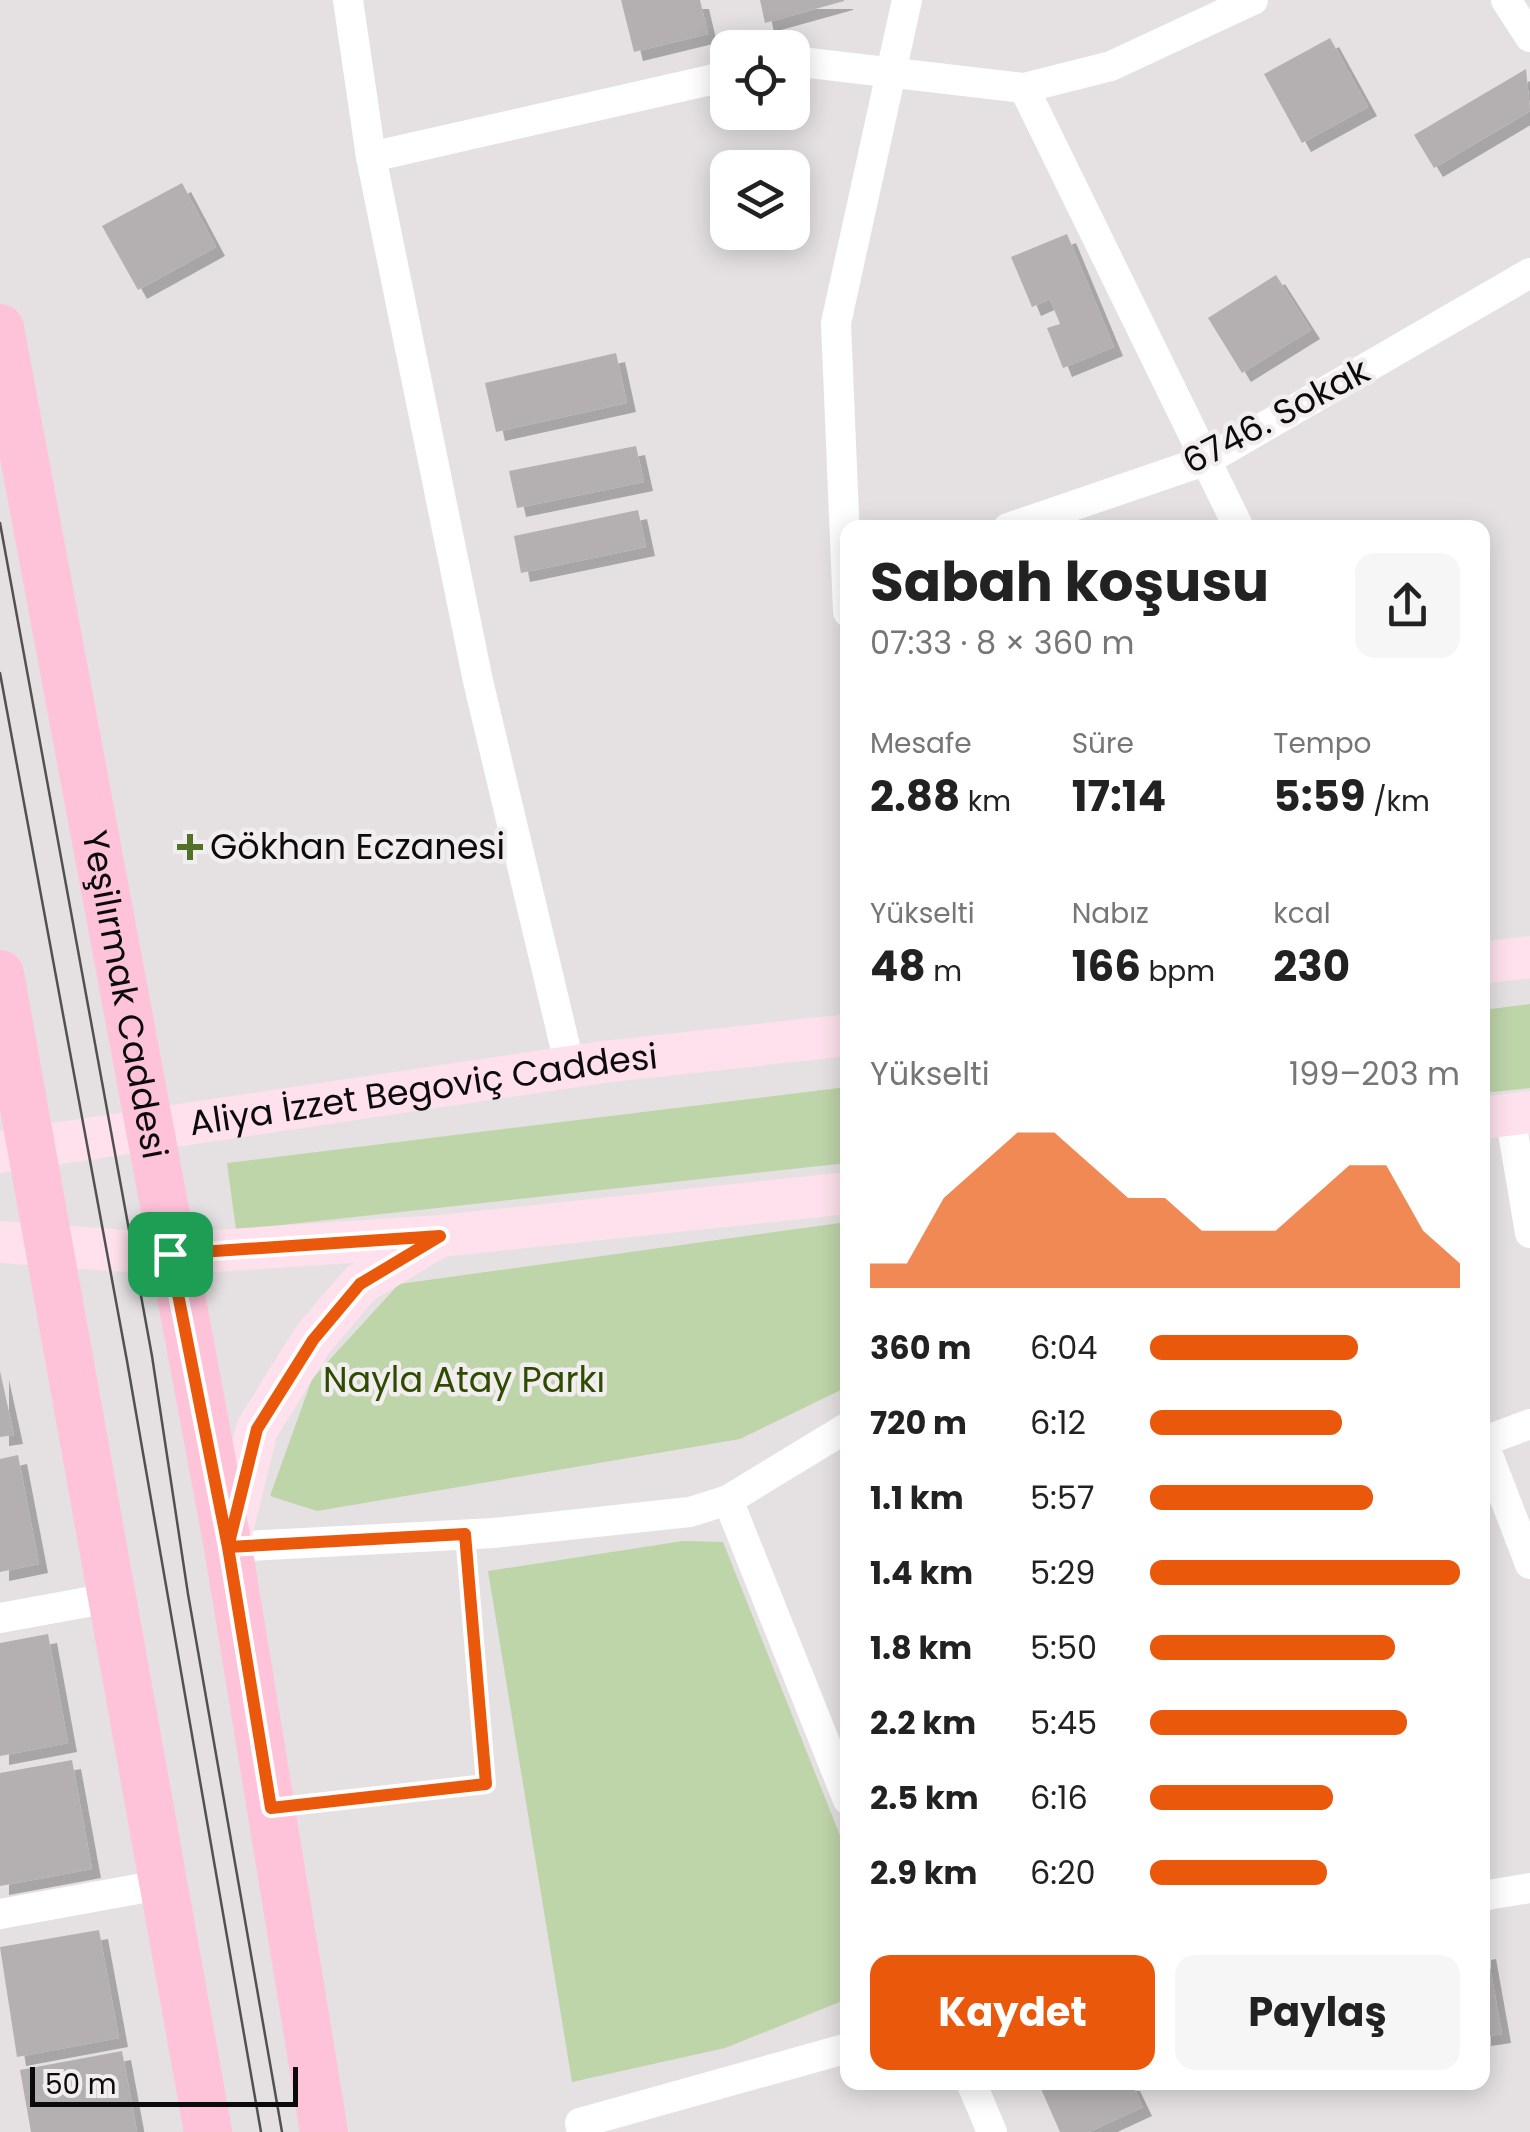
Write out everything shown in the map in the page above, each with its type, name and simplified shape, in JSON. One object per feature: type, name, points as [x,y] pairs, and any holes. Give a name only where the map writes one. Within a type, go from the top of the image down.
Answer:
[{"type":"main road","name":"Yeşilırmak Caddesi","points":[[0,328],[147,1132],[228,1547],[324,2132]]},
{"type":"main road","points":[[1490,961],[1530,957]]},
{"type":"main road","points":[[0,974],[15,1149],[48,1244],[115,1597],[208,2132]]},
{"type":"main road","name":"Aliya İzzet Begoviç Caddesi","points":[[15,1149],[570,1067],[840,1036]]},
{"type":"main road","points":[[0,1242],[170,1254],[440,1236],[840,1194]]},
{"type":"main road","points":[[228,1547],[257,1429],[313,1340],[360,1284],[440,1236]]},
{"type":"street","points":[[348,0],[371,157],[478,681],[570,1067]]},
{"type":"street","points":[[843,520],[836,323],[907,0]]},
{"type":"street","points":[[810,63],[1024,88],[1111,66],[1253,0]]},
{"type":"street","points":[[1506,0],[1530,37]]},
{"type":"street","points":[[371,157],[710,80]]},
{"type":"street","points":[[1024,88],[1234,520]]},
{"type":"street","name":"6746. Sokak","points":[[1031,520],[1207,460],[1530,273]]},
{"type":"street","points":[[1507,1115],[1530,1233]]},
{"type":"street","points":[[1490,1439],[1530,1424]]},
{"type":"street","points":[[228,1547],[465,1534],[690,1512],[728,1500],[840,1432]]},
{"type":"street","points":[[1490,1460],[1530,1564]]},
{"type":"street","points":[[728,1500],[840,1778]]},
{"type":"street","points":[[0,1618],[115,1597]]},
{"type":"street","points":[[0,1914],[165,1884]]},
{"type":"street","points":[[1490,1895],[1530,1888]]},
{"type":"street","points":[[582,2132],[580,2123],[840,2050]]},
{"type":"street","points":[[975,2090],[992,2132]]},
{"type":"lane","points":[[271,1808],[486,1784],[465,1534]]},
{"type":"green space","points":[[1530,1004],[1530,1088],[1490,1092],[1490,1009]]},
{"type":"green space","points":[[840,1088],[840,1164],[236,1230],[227,1163]]},
{"type":"green space","name":"Nayla Atay Parkı","points":[[840,1223],[840,1390],[740,1439],[317,1511],[270,1496],[312,1379],[399,1284]]},
{"type":"green space","points":[[683,1541],[723,1542],[840,1835],[840,2002],[725,2048],[572,2082],[488,1571]]},
{"type":"building","points":[[621,0],[700,0],[708,34],[634,52]]},
{"type":"building","points":[[760,0],[844,0],[844,1],[765,23]]},
{"type":"building","points":[[1330,38],[1368,107],[1302,143],[1264,74]]},
{"type":"building","points":[[1526,69],[1530,111],[1434,168],[1414,135]]},
{"type":"building","points":[[182,183],[216,247],[138,290],[102,226]]},
{"type":"building","points":[[1067,234],[1114,347],[1063,368],[1047,328],[1060,324],[1050,299],[1032,307],[1011,257]]},
{"type":"building","points":[[1276,275],[1311,330],[1242,373],[1208,318]]},
{"type":"building","points":[[616,353],[627,403],[496,432],[485,383]]},
{"type":"building","points":[[636,446],[644,482],[517,508],[509,471]]},
{"type":"building","points":[[638,510],[646,547],[521,573],[514,536]]},
{"type":"building","points":[[0,1371],[14,1435],[0,1437]]},
{"type":"building","points":[[18,1455],[39,1564],[0,1572],[0,1459]]},
{"type":"building","points":[[48,1634],[68,1743],[0,1756],[0,1643]]},
{"type":"building","points":[[72,1760],[92,1869],[0,1886],[0,1773]]},
{"type":"building","points":[[99,1930],[119,2038],[17,2057],[0,1947]]},
{"type":"building","points":[[1490,1967],[1502,2034],[1490,2036]]},
{"type":"building","points":[[122,2051],[137,2132],[31,2132],[20,2070]]},
{"type":"building","points":[[1042,2090],[1135,2090],[1143,2107],[1089,2132],[1060,2132]]},
{"type":"tram line","points":[[0,523],[152,1356],[188,1594],[282,2132]]},
{"type":"tram line","points":[[0,673],[127,1361],[261,2132]]},
{"type":"place","name":"Gökhan Eczanesi","points":[[190,847]]},
{"type":"route","points":[[170,1254],[228,1547],[465,1534],[486,1784],[271,1808],[228,1547],[257,1429],[313,1340],[360,1284],[440,1236],[170,1254]]}]
